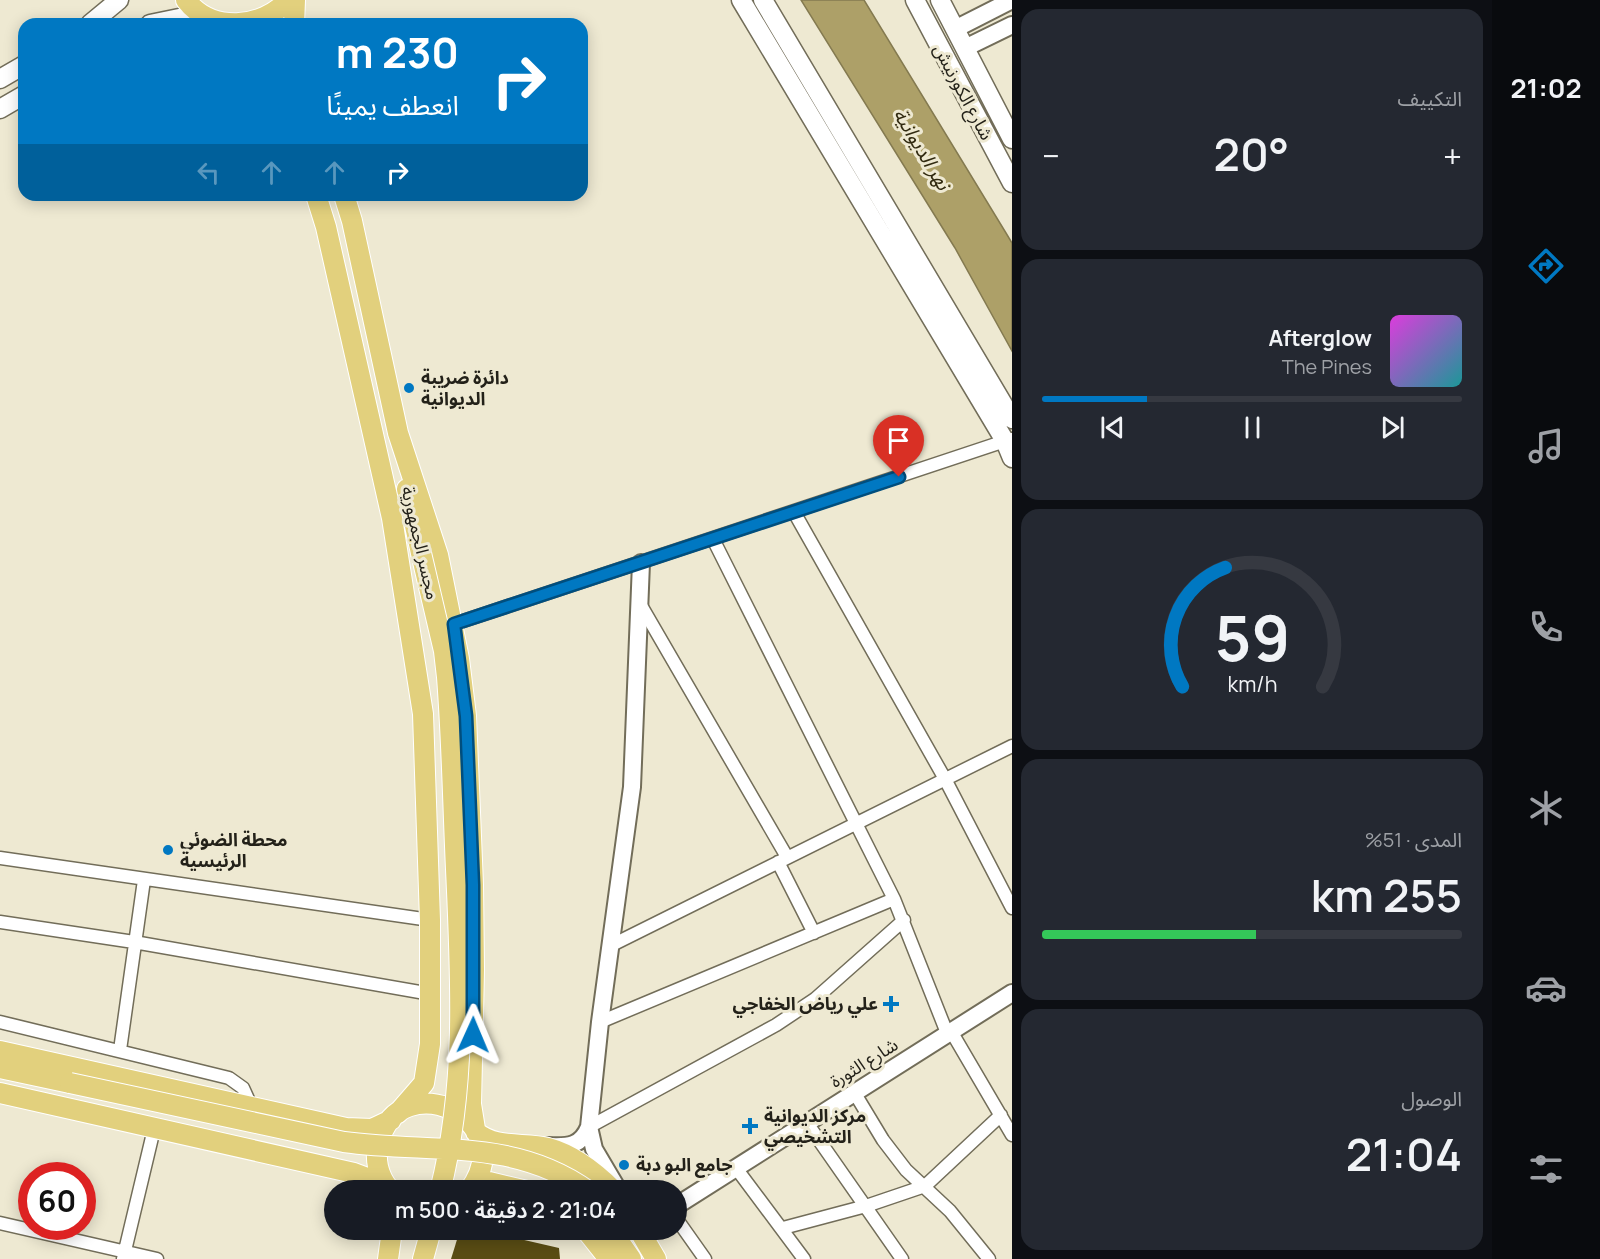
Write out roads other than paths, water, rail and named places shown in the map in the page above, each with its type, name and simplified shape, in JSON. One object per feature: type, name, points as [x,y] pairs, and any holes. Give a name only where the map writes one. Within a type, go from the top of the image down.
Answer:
[{"type":"main road","points":[[97,18],[119,0]]},
{"type":"main road","points":[[186,0],[210,18]]},
{"type":"main road","points":[[262,18],[278,10],[288,0]]},
{"type":"main road","points":[[294,18],[295,0]]},
{"type":"main road","points":[[741,0],[1010,446]]},
{"type":"main road","points":[[763,0],[1012,419]]},
{"type":"main road","name":"شارع الكورنيش","points":[[915,0],[1012,183]]},
{"type":"main road","name":"شارع الكورنيش","points":[[940,0],[1012,139]]},
{"type":"main road","points":[[0,79],[18,68]]},
{"type":"main road","points":[[0,109],[18,98]]},
{"type":"main road","points":[[318,201],[326,227],[380,462],[410,621],[423,714],[430,920],[431,994],[428,1070],[418,1092],[394,1116],[381,1134],[377,1152],[378,1169],[384,1180]]},
{"type":"main road","points":[[346,201],[398,433],[431,528],[454,624],[466,716],[474,970],[471,1104],[482,1158],[475,1180]]},
{"type":"main road","name":"مجسر الجمهورية","points":[[398,433],[413,524],[415,555],[429,640],[436,704],[450,997],[447,1078],[428,1180]]},
{"type":"main road","name":"مجسر الجمهورية","points":[[380,462],[415,555],[444,651],[447,677],[462,1006],[459,1088],[442,1180]]},
{"type":"main road","points":[[0,1051],[359,1130],[372,1130],[416,1105],[435,1103],[462,1114],[475,1131],[493,1142],[533,1145],[562,1153],[585,1166],[600,1180]]},
{"type":"main road","points":[[0,1068],[68,1090],[364,1155],[494,1164],[531,1174],[543,1180]]},
{"type":"main road","points":[[0,1082],[68,1090],[344,1142],[397,1148],[483,1151],[516,1156],[581,1180]]},
{"type":"main road","points":[[0,1093],[365,1175],[374,1180]]},
{"type":"main road","points":[[388,1259],[391,1240]]},
{"type":"main road","points":[[411,1259],[416,1240]]},
{"type":"main road","points":[[423,1259],[428,1240]]},
{"type":"main road","points":[[436,1259],[441,1240]]},
{"type":"main road","points":[[594,1240],[609,1259]]},
{"type":"main road","points":[[618,1240],[631,1259]]},
{"type":"main road","points":[[632,1240],[644,1259]]},
{"type":"main road","points":[[645,1240],[656,1259]]},
{"type":"street","points":[[955,29],[1012,0]]},
{"type":"street","points":[[965,48],[1012,25]]},
{"type":"street","points":[[454,624],[794,512],[1010,446]]},
{"type":"street","points":[[794,512],[945,779],[1012,908]]},
{"type":"street","points":[[713,539],[858,823],[904,920],[949,1032],[1012,1135]]},
{"type":"street","points":[[606,1180],[594,1149],[589,1127],[600,1022],[632,787],[640,563]]},
{"type":"street","points":[[639,601],[782,860],[813,933]]},
{"type":"street","points":[[610,946],[1012,746]]},
{"type":"street","points":[[0,858],[430,920]]},
{"type":"street","points":[[120,1050],[144,880]]},
{"type":"street","points":[[600,1022],[894,899]]},
{"type":"street","points":[[533,1145],[573,1146],[582,1141],[589,1127],[776,1025],[815,999],[904,920]]},
{"type":"street","points":[[0,922],[134,942],[431,994]]},
{"type":"street","name":"شارع الثورة","points":[[687,1199],[1012,993]]},
{"type":"street","points":[[0,1022],[229,1078],[243,1088],[252,1108]]},
{"type":"street","points":[[854,1092],[900,1162],[951,1211],[990,1259]]},
{"type":"street","points":[[783,1228],[866,1206],[925,1186],[1001,1115]]},
{"type":"street","points":[[807,1123],[902,1259]]},
{"type":"street","points":[[124,1255],[154,1129]]},
{"type":"street","points":[[736,1168],[804,1259]]},
{"type":"street","points":[[0,1223],[124,1255],[157,1259]]},
{"type":"street","points":[[687,1234],[705,1259]]},
{"type":"water","name":"نهر الديوانية","points":[[801,0],[864,0],[1006,233],[1012,243],[1012,351],[955,248]]},
{"type":"place","name":"دائرة ضريبة الديوانية","points":[[409,388]]},
{"type":"place","name":"محطة الضوئي الرئيسية","points":[[168,850]]},
{"type":"place","name":"علي رياض الخفاجي","points":[[891,1004]]},
{"type":"place","name":"مركز الديوانية التشخيصي","points":[[750,1126]]},
{"type":"place","name":"جامع البو دبة","points":[[624,1165]]}]
